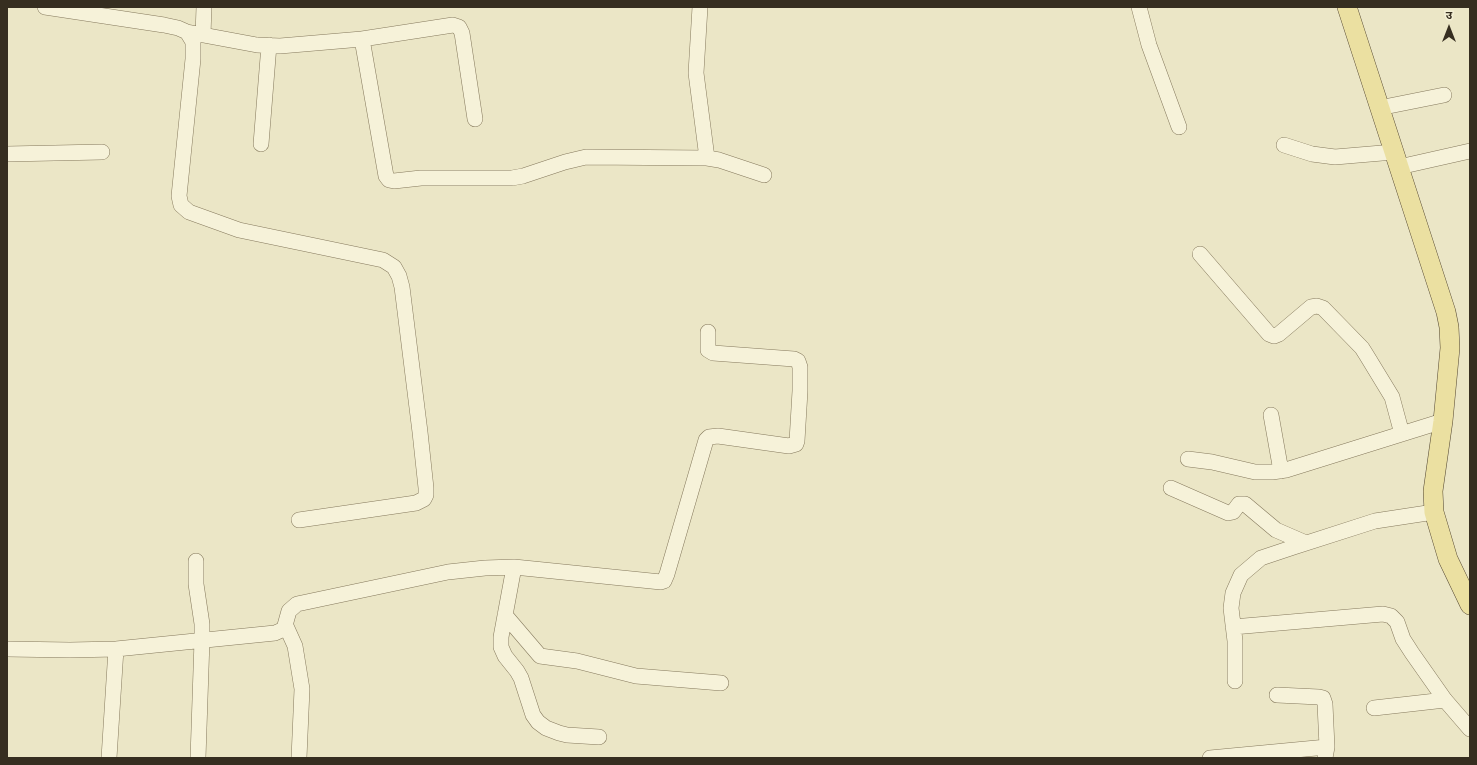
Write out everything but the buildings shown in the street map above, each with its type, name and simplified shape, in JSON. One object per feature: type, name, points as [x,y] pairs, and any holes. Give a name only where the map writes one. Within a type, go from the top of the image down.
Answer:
[{"type":"main road","points":[[1347,7],[1446,312],[1449,327],[1450,348],[1443,421],[1433,491],[1434,512],[1448,559],[1470,605]]},
{"type":"street","points":[[45,7],[134,14],[187,32],[257,45],[280,46],[362,39],[453,25],[459,27],[462,33],[475,119]]},
{"type":"street","points":[[203,35],[204,7]]},
{"type":"street","points":[[700,7],[696,73],[707,158]]},
{"type":"street","points":[[1139,7],[1149,45],[1179,127]]},
{"type":"street","points":[[187,32],[193,42],[193,59],[179,196],[181,205],[189,212],[240,230],[384,260],[394,267],[399,276],[402,287],[426,495],[424,499],[416,504],[299,520]]},
{"type":"street","points":[[362,39],[386,176],[389,180],[394,181],[422,178],[512,178],[586,157],[707,158],[764,175]]},
{"type":"street","points":[[261,144],[269,45]]},
{"type":"street","points":[[1379,108],[1444,95]]},
{"type":"street","points":[[1284,145],[1312,154],[1335,157],[1396,160],[1470,151]]},
{"type":"street","points":[[7,154],[102,152]]},
{"type":"street","points":[[1200,254],[1269,334],[1274,336],[1279,334],[1311,307],[1317,306],[1323,308],[1362,348],[1392,397],[1402,434]]},
{"type":"street","points":[[7,649],[116,649],[275,633],[284,629],[289,611],[297,604],[448,572],[484,568],[514,567],[661,582],[664,581],[706,440],[709,437],[718,436],[789,446],[796,444],[798,437],[800,367],[798,361],[713,353],[708,350],[708,332]]},
{"type":"street","points":[[1271,415],[1281,471]]},
{"type":"street","points":[[1188,459],[1212,462],[1255,472],[1281,471],[1443,421]]},
{"type":"street","points":[[1170,488],[1228,513],[1233,512],[1239,504],[1245,504],[1276,530],[1306,543]]},
{"type":"street","points":[[1234,681],[1235,642],[1232,627],[1231,608],[1233,593],[1241,575],[1261,558],[1375,521],[1434,512]]},
{"type":"street","points":[[196,562],[196,584],[202,624],[198,758]]},
{"type":"street","points":[[514,567],[501,637],[501,647],[505,656],[517,671],[533,716],[546,728],[567,735],[599,737]]},
{"type":"street","points":[[1232,627],[1383,614],[1391,616],[1396,622],[1403,639],[1445,700],[1470,729]]},
{"type":"street","points":[[505,615],[540,656],[577,661],[636,676],[721,683]]},
{"type":"street","points":[[286,626],[295,646],[302,689],[299,758]]},
{"type":"street","points":[[109,758],[116,649]]},
{"type":"street","points":[[1210,758],[1326,753],[1325,704],[1323,698],[1277,695]]},
{"type":"street","points":[[1374,708],[1445,700]]}]
